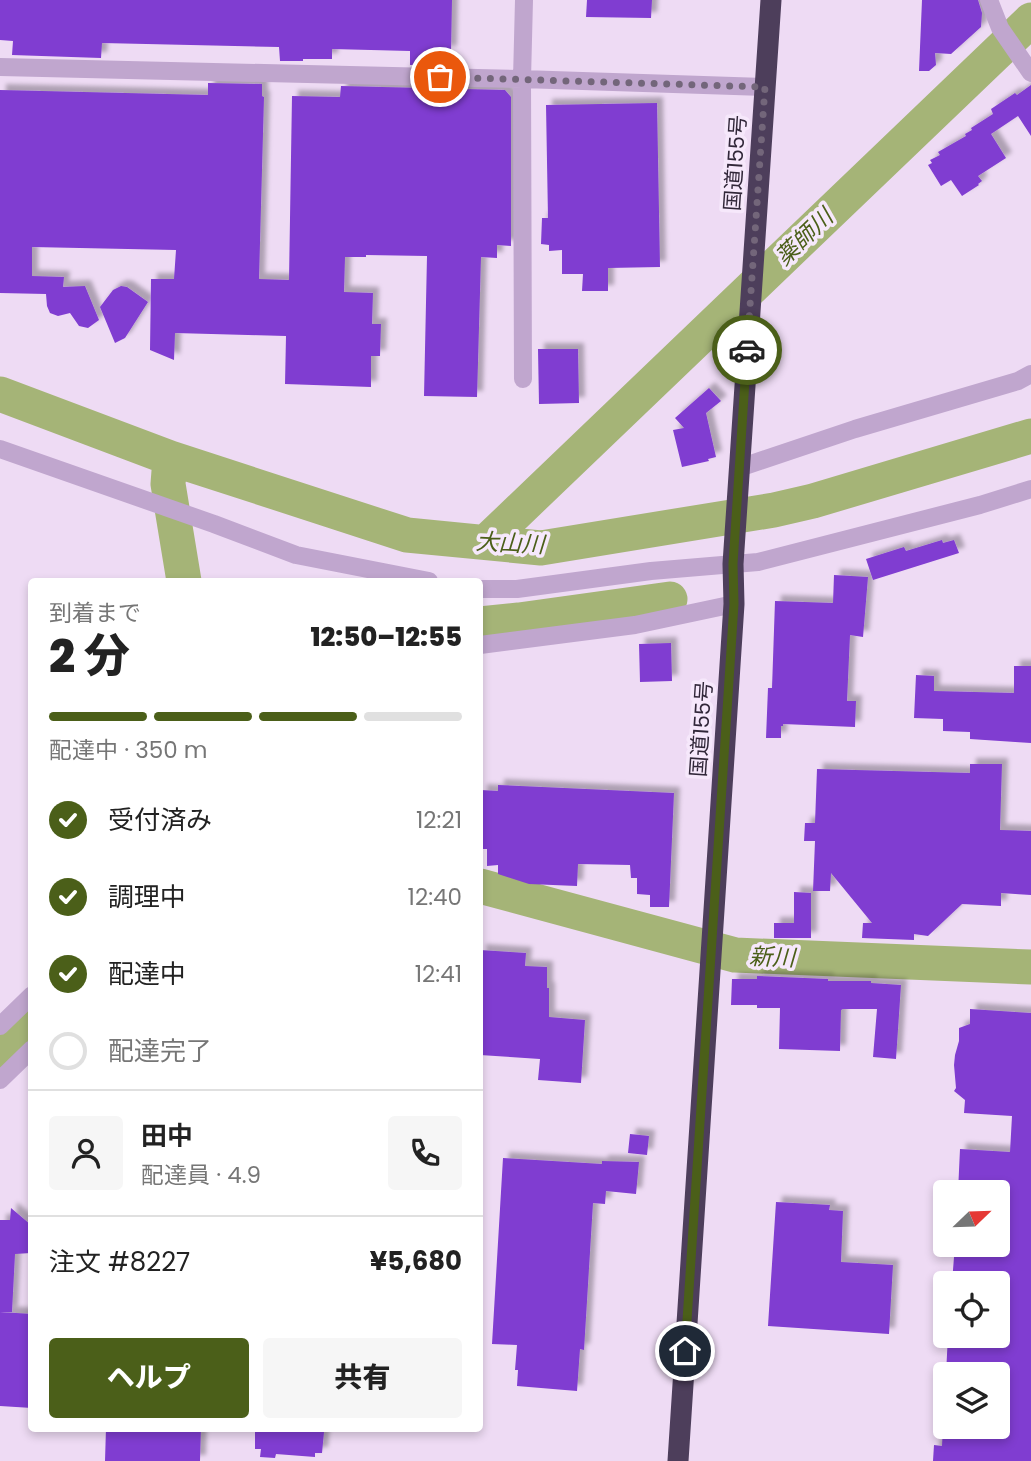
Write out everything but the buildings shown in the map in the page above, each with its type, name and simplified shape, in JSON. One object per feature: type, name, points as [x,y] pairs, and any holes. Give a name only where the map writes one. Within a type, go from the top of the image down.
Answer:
[{"type":"highway","name":"国道155号","points":[[678,1461],[734,604],[733,564],[739,468],[771,0]]},
{"type":"street","points":[[523,379],[524,0]]},
{"type":"street","points":[[989,0],[1000,28],[1026,66]]},
{"type":"street","points":[[0,67],[765,87]]},
{"type":"street","points":[[739,468],[855,429],[1018,381],[1031,374]]},
{"type":"street","points":[[0,449],[296,555],[414,578]]},
{"type":"street","points":[[483,589],[517,589],[651,571],[758,562],[980,505],[1031,489]]},
{"type":"street","points":[[483,645],[635,625],[734,604]]},
{"type":"street","points":[[0,1026],[28,999]]},
{"type":"street","points":[[0,1080],[28,1053]]},
{"type":"waterway","name":"薬師川","points":[[486,542],[1031,20]]},
{"type":"waterway","name":"大山川","points":[[0,394],[170,458],[407,535],[541,548],[774,510],[813,501],[1031,436]]},
{"type":"waterway","points":[[170,458],[168,484],[184,578]]},
{"type":"waterway","points":[[483,624],[670,599]]},
{"type":"waterway","name":"新川","points":[[483,887],[735,955],[1031,967]]},
{"type":"waterway","points":[[0,1056],[28,1029]]},
{"type":"way so far","points":[[440,77],[765,87],[747,350]]},
{"type":"route","points":[[685,1351],[734,604],[733,564],[747,350]]}]
